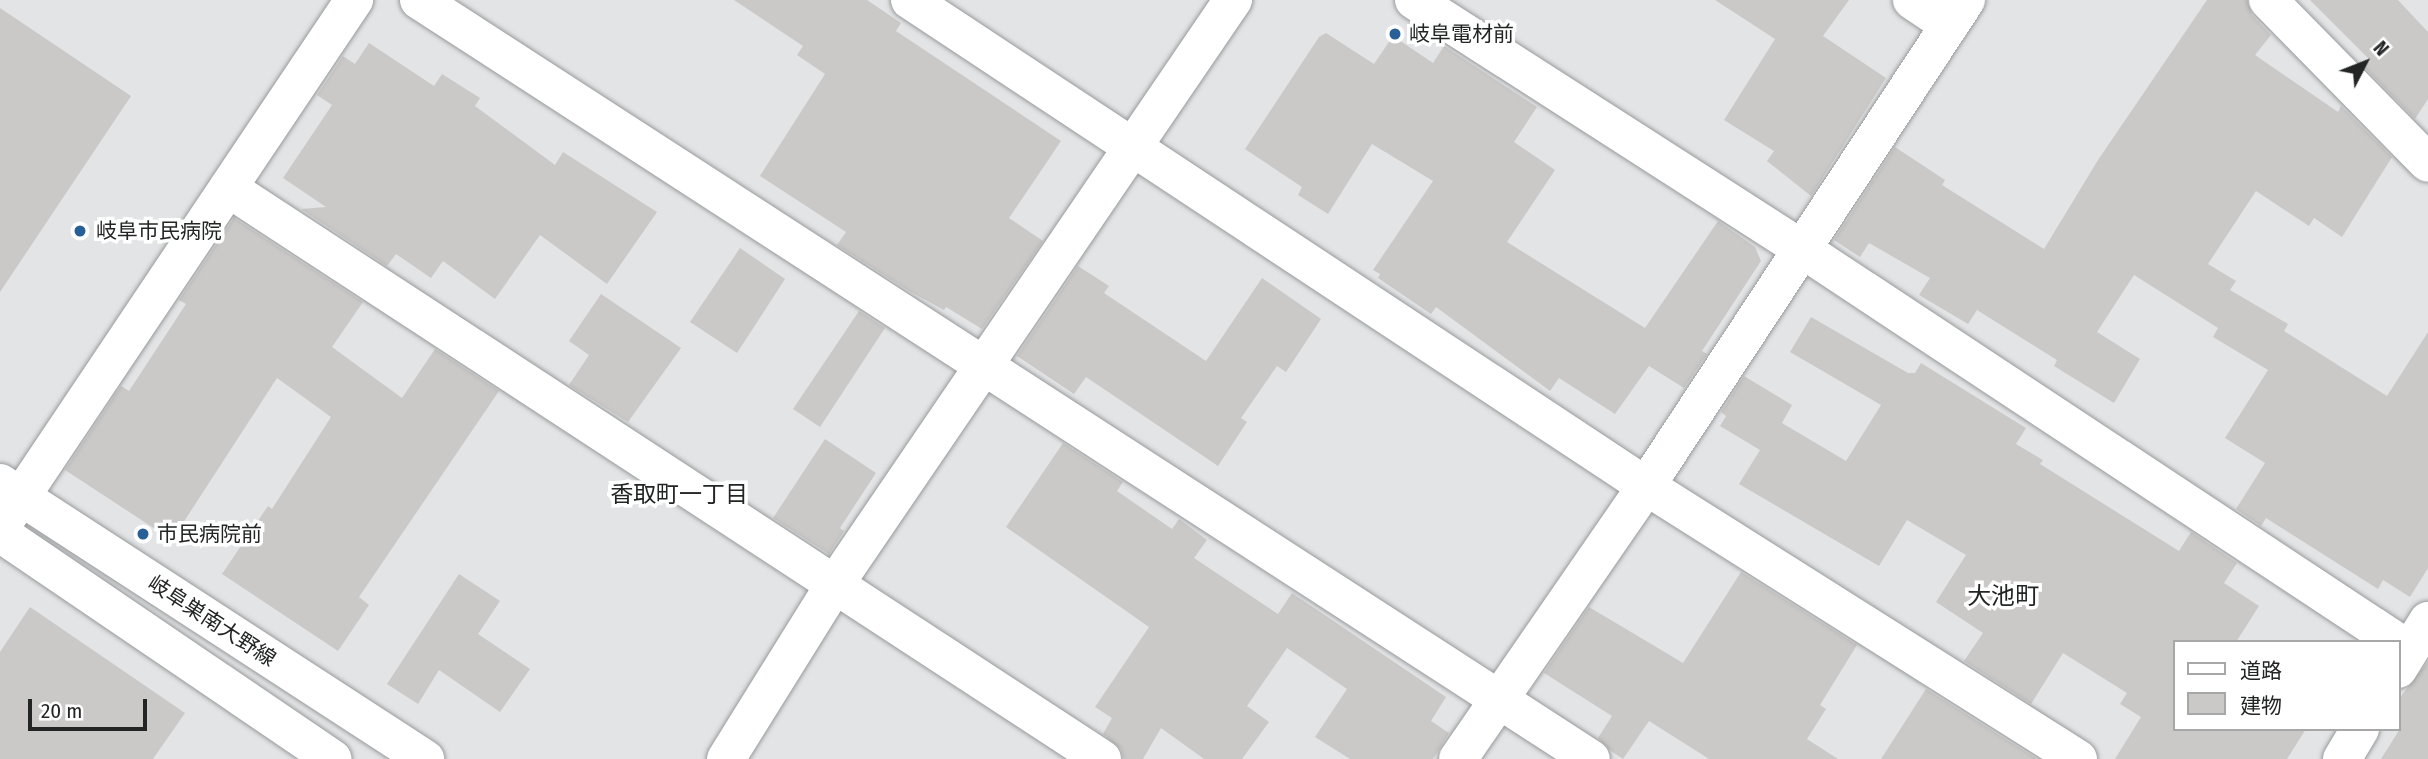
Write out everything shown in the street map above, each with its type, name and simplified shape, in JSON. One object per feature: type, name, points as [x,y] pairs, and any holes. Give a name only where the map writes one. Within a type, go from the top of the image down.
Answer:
[{"type":"street","points":[[333,759],[0,530],[11,490],[228,188],[354,0]]},
{"type":"street","points":[[419,0],[1591,759]]},
{"type":"street","points":[[910,0],[1646,486],[2078,759]]},
{"type":"street","points":[[726,759],[835,584],[986,367],[1130,146],[1233,0]]},
{"type":"street","points":[[1414,0],[1802,249],[2398,640]]},
{"type":"street","points":[[1458,759],[1497,698],[1646,486],[1958,13],[1912,0]]},
{"type":"street","points":[[2268,0],[2428,163]]},
{"type":"street","points":[[228,188],[1102,759]]},
{"type":"street","name":"岐阜巣南大野線","points":[[11,490],[425,759]]},
{"type":"street","points":[[2342,759],[2359,731]]},
{"type":"building","points":[[734,0],[867,0],[901,23],[896,31],[1061,141],[1009,218],[1043,241],[982,329],[946,307],[944,310],[909,291],[837,245],[846,232],[760,176],[825,74],[797,55],[803,46]]},
{"type":"building","points":[[1715,0],[1849,0],[1823,36],[1886,78],[1811,196],[1767,161],[1774,151],[1724,120],[1775,39]]},
{"type":"building","points":[[2207,0],[2247,0],[2252,15],[2271,35],[2255,55],[2338,112],[2341,106],[2392,157],[2342,237],[2314,218],[2309,226],[2256,191],[2208,264],[2236,281],[2230,290],[2288,324],[2284,331],[2387,396],[2428,332],[2428,568],[2410,597],[2383,580],[2378,589],[2266,518],[2261,526],[2236,509],[2265,463],[2225,438],[2268,370],[2213,337],[2218,328],[2134,275],[2097,332],[2140,359],[2114,403],[2054,366],[2057,360],[1977,310],[1968,324],[1919,295],[1930,278],[1869,243],[1860,257],[1834,240],[1895,147],[1945,180],[1942,185],[2044,249],[2098,160]]},
{"type":"building","points":[[2310,0],[2398,0],[2428,32],[2428,99],[2415,119],[2365,68],[2370,60]]},
{"type":"building","points":[[0,8],[131,96],[0,292]]},
{"type":"building","points":[[1326,33],[1374,64],[1393,36],[1433,63],[1444,46],[1537,107],[1514,142],[1555,170],[1507,242],[1645,328],[1718,221],[1755,247],[1761,261],[1702,351],[1707,354],[1684,388],[1649,366],[1615,414],[1559,378],[1550,391],[1436,307],[1431,314],[1378,278],[1380,274],[1373,270],[1433,181],[1372,144],[1328,214],[1298,195],[1302,187],[1245,149],[1319,37]]},
{"type":"building","points":[[369,43],[434,86],[442,74],[480,98],[475,106],[555,165],[563,152],[657,212],[607,284],[540,235],[495,299],[443,261],[431,278],[396,254],[387,266],[301,209],[326,207],[283,178],[332,105],[317,95],[343,56],[355,64]]},
{"type":"building","points":[[234,218],[363,302],[332,347],[402,398],[435,349],[499,391],[359,597],[369,605],[338,651],[222,574],[268,506],[272,509],[331,417],[277,378],[172,540],[65,470],[121,386],[129,391],[186,304],[179,300]]},
{"type":"building","points":[[740,248],[785,279],[737,353],[690,322]]},
{"type":"building","points":[[1078,266],[1109,286],[1104,293],[1206,361],[1262,278],[1321,319],[1286,372],[1277,366],[1241,418],[1247,422],[1218,466],[1086,377],[1074,394],[1017,356]]},
{"type":"building","points":[[601,294],[681,348],[628,422],[569,385],[589,355],[569,341]]},
{"type":"building","points":[[859,311],[885,328],[820,427],[793,409]]},
{"type":"building","points":[[1811,317],[1908,373],[1915,373],[1921,363],[2026,428],[2016,444],[2043,460],[2040,464],[2179,551],[2191,532],[2237,563],[2224,583],[2259,606],[2237,640],[2172,640],[2172,731],[2305,731],[2287,759],[2115,759],[2141,717],[2120,704],[2127,693],[2063,653],[2031,704],[1964,661],[1983,633],[1936,602],[1966,555],[1907,520],[1879,566],[1739,484],[1760,450],[1720,426],[1726,416],[1721,412],[1744,376],[1792,405],[1782,423],[1846,461],[1881,405],[1790,352]]},
{"type":"building","points":[[825,439],[876,473],[840,528],[844,531],[829,554],[773,518]]},
{"type":"building","points":[[1063,443],[1123,482],[1117,491],[1172,529],[1179,519],[1207,540],[1194,558],[1278,614],[1292,593],[1446,697],[1431,721],[1449,733],[1433,759],[1350,759],[1315,737],[1347,689],[1287,648],[1247,706],[1269,722],[1242,759],[1204,759],[1161,728],[1143,759],[1124,759],[1121,749],[1103,734],[1112,718],[1095,707],[1149,627],[1006,527]]},
{"type":"building","points":[[1741,572],[1857,645],[1820,705],[1826,709],[1807,739],[1838,759],[1709,759],[1649,721],[1623,759],[1598,738],[1612,716],[1544,673],[1589,607],[1683,663]]},
{"type":"building","points":[[459,574],[500,601],[478,634],[530,669],[500,712],[439,670],[418,704],[387,684]]},
{"type":"building","points":[[30,607],[185,713],[153,759],[0,759],[0,652]]},
{"type":"building","points":[[2428,662],[2428,759],[2381,759],[2400,731],[2400,697]]},
{"type":"building","points":[[1926,689],[2037,759],[1881,759]]},
{"type":"place","name":"岐阜電材前","points":[[1395,34]]},
{"type":"place","name":"岐阜市民病院","points":[[80,231]]},
{"type":"place","name":"市民病院前","points":[[143,534]]},
{"type":"district","name":"香取町一丁目","points":[[679,494]]},
{"type":"district","name":"大池町","points":[[2003,597]]}]
